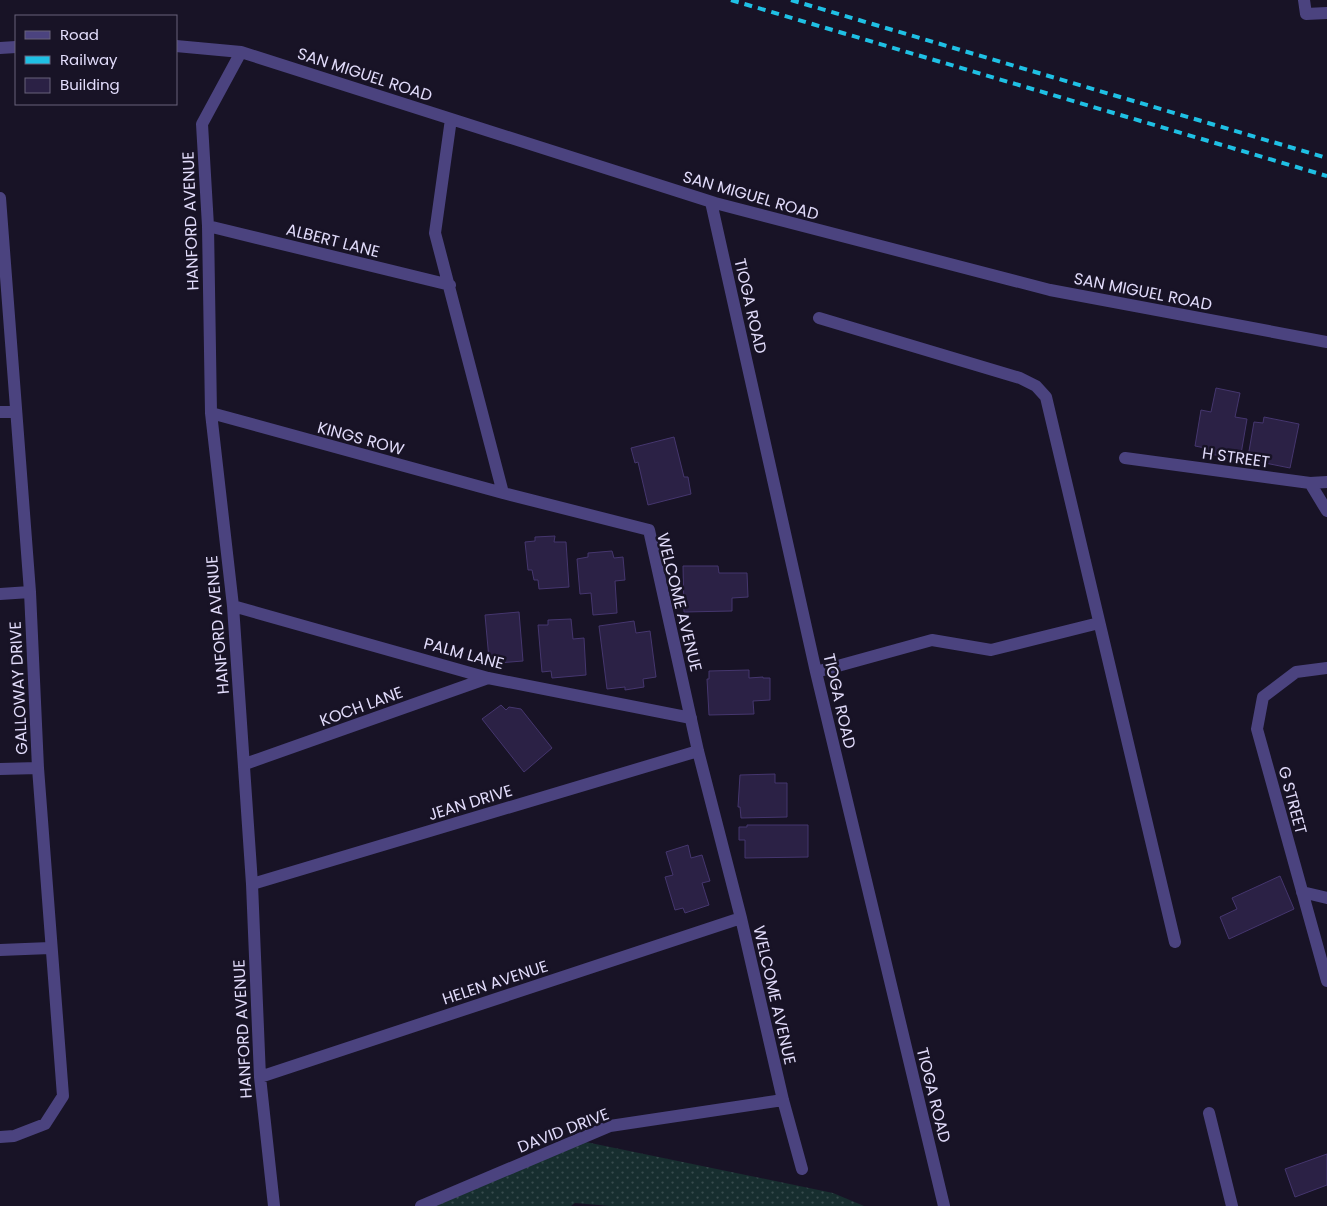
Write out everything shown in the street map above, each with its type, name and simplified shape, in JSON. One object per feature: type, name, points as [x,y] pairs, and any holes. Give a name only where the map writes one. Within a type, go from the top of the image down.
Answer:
[{"type":"street","points":[[1304,0],[1306,14],[1327,13]]},
{"type":"street","name":"SAN MIGUEL ROAD","points":[[178,46],[241,52],[710,202],[1050,290],[1327,342]]},
{"type":"street","points":[[0,48],[15,47]]},
{"type":"street","name":"HANFORD AVENUE","points":[[241,52],[202,124],[208,226],[211,413],[233,606],[252,884],[260,1078],[274,1206]]},
{"type":"street","points":[[451,119],[435,233],[503,493]]},
{"type":"street","name":"GALLOWAY DRIVE","points":[[0,198],[1,231],[30,592],[38,768],[50,948],[63,1096],[45,1124],[14,1136],[0,1137]]},
{"type":"street","name":"TIOGA ROAD","points":[[710,202],[816,672],[944,1206]]},
{"type":"street","name":"ALBERT LANE","points":[[208,226],[450,285]]},
{"type":"street","points":[[819,318],[1020,378],[1036,386],[1046,397],[1175,942]]},
{"type":"street","points":[[0,412],[16,412]]},
{"type":"street","name":"KINGS ROW","points":[[211,413],[503,493]]},
{"type":"street","name":"H STREET","points":[[1125,458],[1310,483],[1327,482]]},
{"type":"street","points":[[1310,483],[1327,510]]},
{"type":"street","name":"WELCOME AVENUE","points":[[503,493],[648,530],[698,751],[741,918],[783,1100],[802,1169]]},
{"type":"street","points":[[0,594],[30,592]]},
{"type":"street","name":"PALM LANE","points":[[233,606],[488,678],[691,718]]},
{"type":"street","points":[[816,672],[932,640],[991,650],[1099,623]]},
{"type":"street","name":"G STREET","points":[[1327,668],[1296,672],[1263,697],[1257,729],[1327,981]]},
{"type":"street","name":"KOCH LANE","points":[[245,764],[488,678]]},
{"type":"street","name":"JEAN DRIVE","points":[[252,884],[698,751]]},
{"type":"street","points":[[0,769],[38,768]]},
{"type":"street","points":[[1302,892],[1327,898]]},
{"type":"street","name":"HELEN AVENUE","points":[[260,1078],[741,918]]},
{"type":"street","points":[[0,950],[50,948]]},
{"type":"street","name":"DAVID DRIVE","points":[[421,1206],[610,1126],[783,1100]]},
{"type":"street","points":[[1209,1113],[1232,1206]]},
{"type":"green space","points":[[576,1140],[833,1193],[864,1206],[610,1206],[575,1203],[571,1206],[421,1206]]},
{"type":"building","points":[[1216,388],[1240,393],[1235,417],[1247,419],[1241,454],[1228,451],[1227,457],[1204,453],[1205,448],[1195,446],[1201,410],[1211,412]]},
{"type":"building","points":[[1264,417],[1299,424],[1290,468],[1255,461],[1255,459],[1248,457],[1254,422],[1263,423]]},
{"type":"building","points":[[674,437],[684,477],[688,477],[691,494],[648,505],[638,462],[635,463],[631,448]]},
{"type":"building","points":[[555,536],[554,542],[566,542],[569,587],[539,589],[538,580],[534,580],[532,570],[528,570],[525,542],[535,541],[535,537]]},
{"type":"building","points":[[612,551],[614,558],[623,557],[625,580],[615,581],[617,613],[593,615],[591,593],[580,594],[577,559],[588,557],[588,553]]},
{"type":"building","points":[[683,566],[718,566],[719,573],[747,573],[748,597],[732,598],[732,611],[684,612]]},
{"type":"building","points":[[519,612],[523,661],[498,663],[498,659],[489,659],[485,615]]},
{"type":"building","points":[[571,619],[573,639],[584,638],[586,675],[552,678],[551,671],[542,672],[538,625],[548,625],[548,620]]},
{"type":"building","points":[[634,621],[636,633],[650,631],[656,677],[643,679],[644,687],[625,690],[625,687],[607,689],[599,626]]},
{"type":"building","points":[[749,670],[749,678],[770,678],[770,700],[753,701],[754,714],[709,715],[707,679],[709,679],[709,671]]},
{"type":"building","points":[[501,705],[506,710],[509,707],[521,709],[552,748],[524,772],[482,719]]},
{"type":"building","points":[[775,774],[775,783],[787,783],[787,817],[741,818],[740,807],[738,807],[740,775]]},
{"type":"building","points":[[747,825],[808,825],[808,857],[745,858],[745,840],[739,840],[739,827],[747,827]]},
{"type":"building","points":[[688,845],[691,858],[702,855],[710,881],[702,883],[709,905],[685,913],[683,908],[675,910],[665,877],[673,875],[666,852]]},
{"type":"building","points":[[1280,876],[1294,909],[1229,939],[1220,917],[1237,909],[1232,898]]},
{"type":"building","points":[[1327,1154],[1327,1185],[1295,1197],[1285,1169]]},
{"type":"railway","points":[[731,0],[1327,176]]},
{"type":"railway","points":[[791,0],[1327,158]]}]
